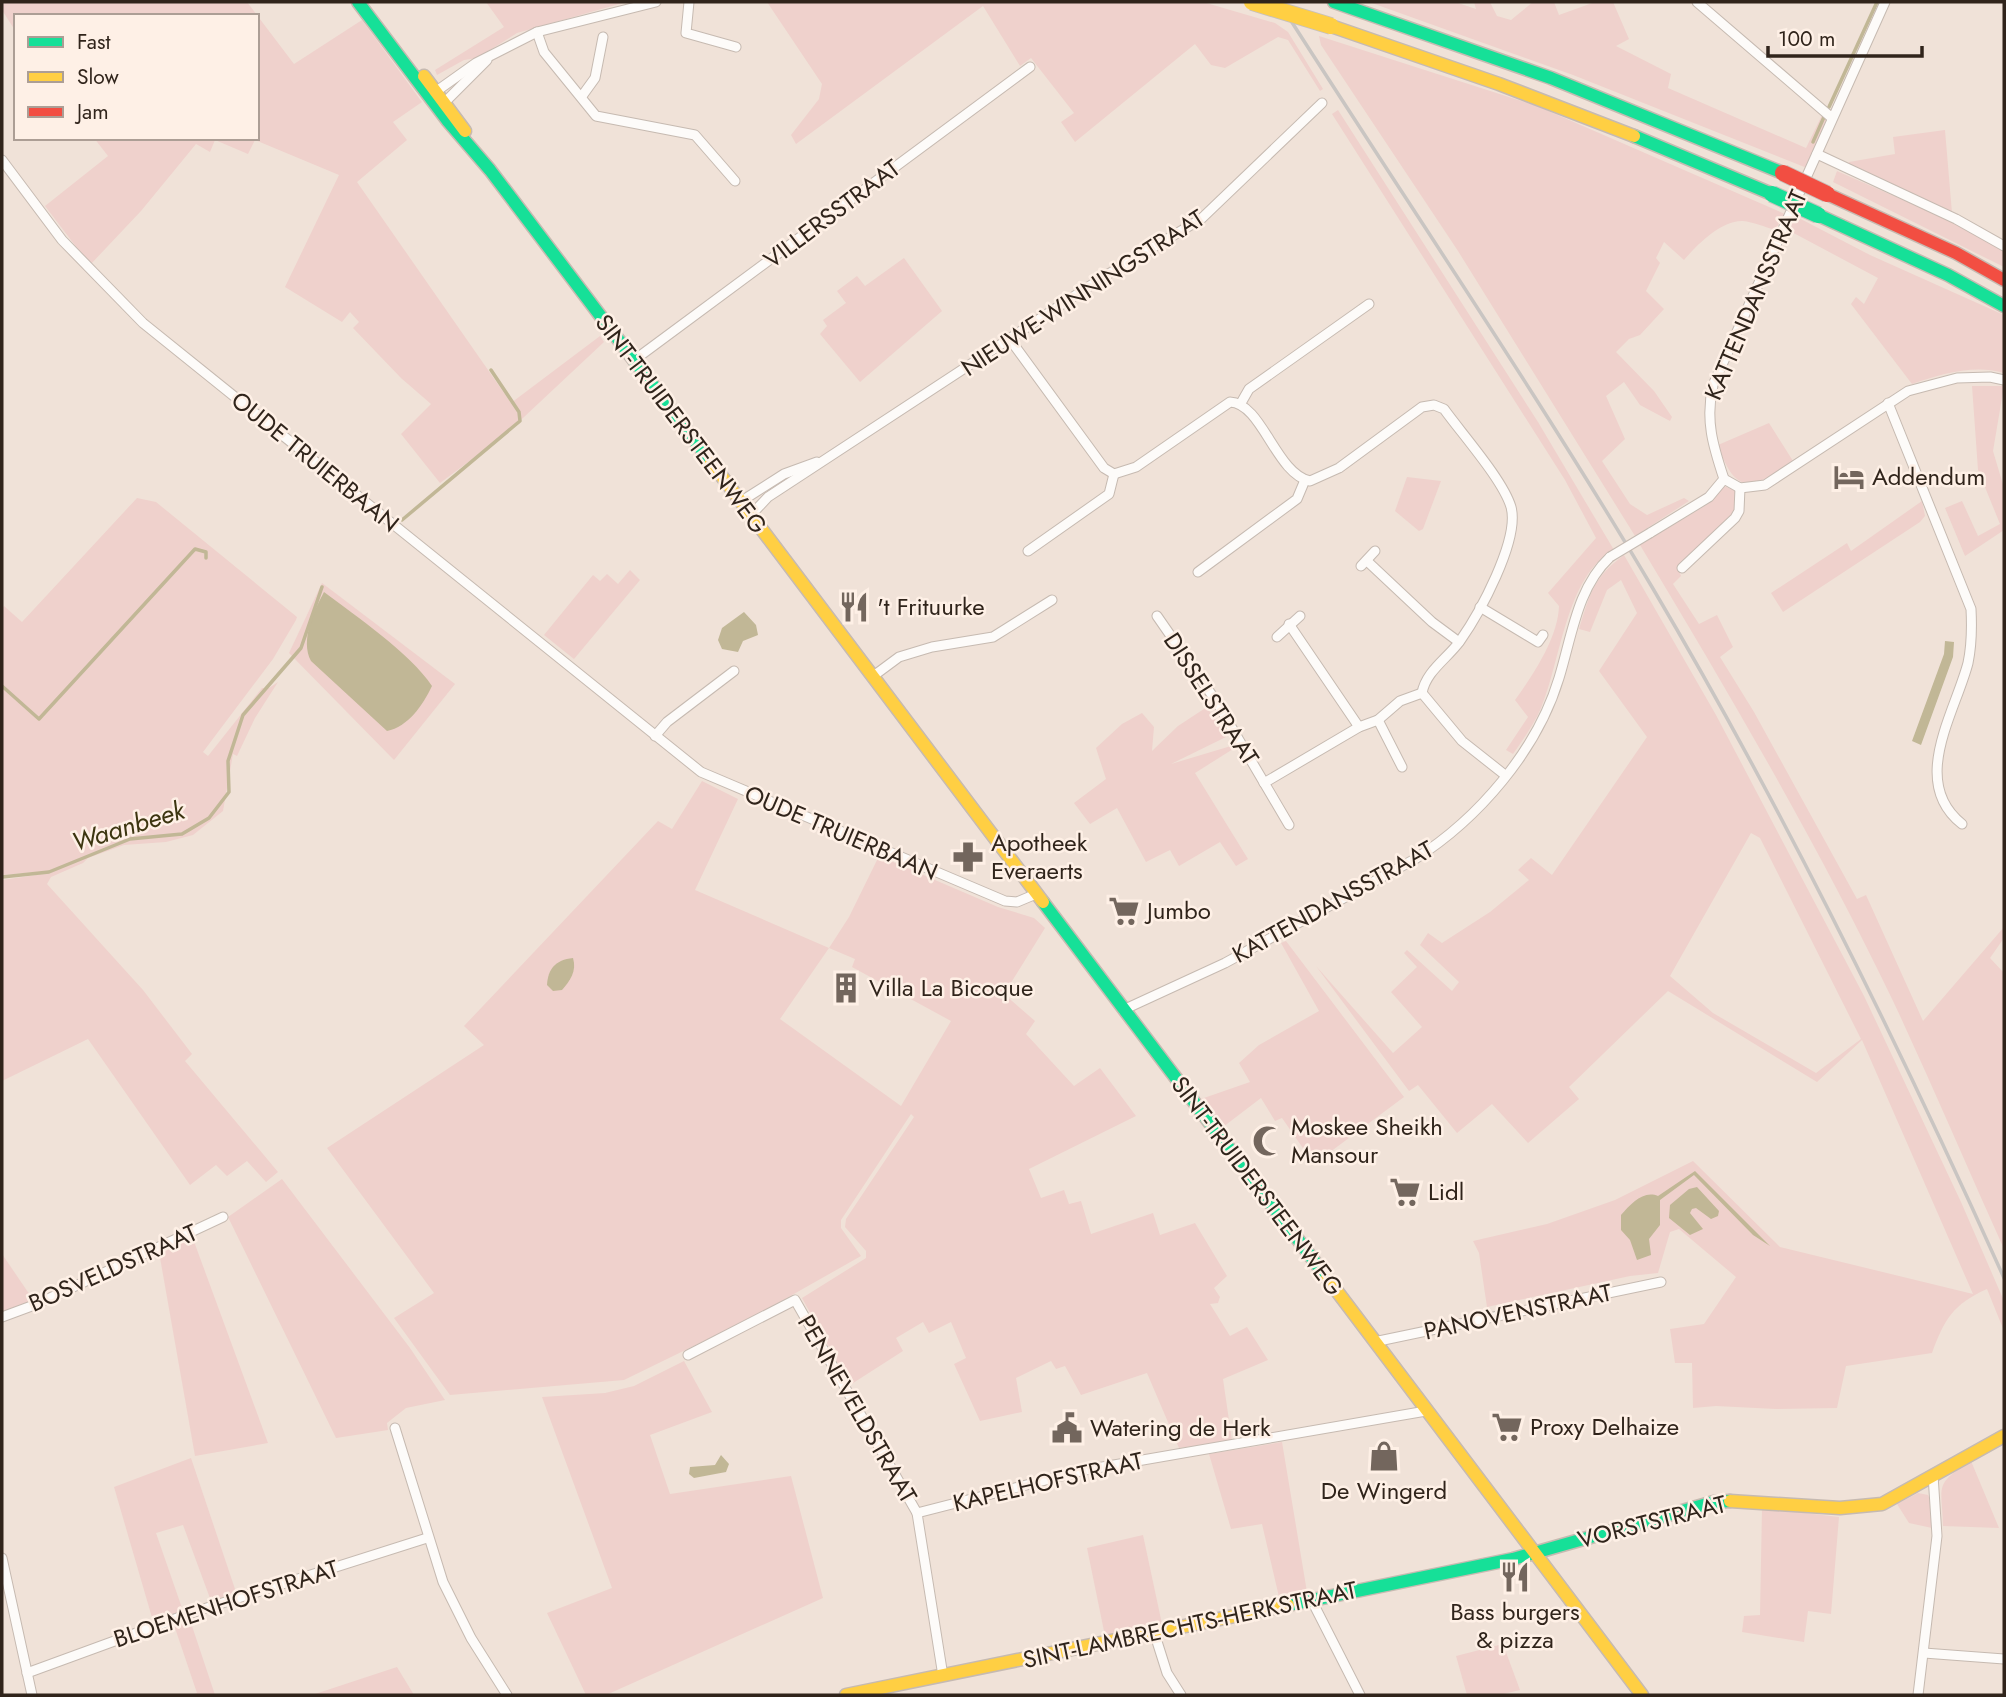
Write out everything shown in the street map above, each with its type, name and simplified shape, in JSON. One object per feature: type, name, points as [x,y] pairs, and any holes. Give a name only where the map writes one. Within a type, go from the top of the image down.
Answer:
[{"type":"main road","name":"SINT-TRUIDERSTEENWEG","points":[[358,2],[437,100]]},
{"type":"main road","name":"SINT-TRUIDERSTEENWEG","points":[[365,2],[633,361],[1642,1695]]},
{"type":"main road","points":[[1252,2],[1430,58],[1552,103],[1772,194],[1948,275],[2004,306]]},
{"type":"main road","points":[[1334,2],[1550,78],[1783,173],[1956,253],[2004,280]]},
{"type":"main road","name":"VORSTSTRAAT","points":[[1534,1553],[1714,1502],[1741,1499],[1861,1509],[1882,1504],[2004,1436]]},
{"type":"main road","name":"SINT-LAMBRECHTS-HERKSTRAAT","points":[[846,1695],[1312,1601],[1534,1553]]},
{"type":"street","points":[[437,100],[494,54],[537,32],[656,2]]},
{"type":"street","points":[[689,2],[686,33],[736,47]]},
{"type":"street","points":[[1697,2],[1832,118]]},
{"type":"street","name":"KATTENDANSSTRAAT","points":[[1123,1010],[1225,963],[1415,859],[1440,843],[1466,819],[1505,775],[1537,732],[1559,680],[1593,572],[1610,557],[1709,497],[1724,479],[1709,433],[1708,407],[1713,385],[1885,2]]},
{"type":"street","points":[[537,32],[544,52],[596,116],[695,135],[706,144],[735,181]]},
{"type":"street","points":[[582,96],[595,78],[603,37]]},
{"type":"street","points":[[437,100],[494,54]]},
{"type":"street","name":"VILLERSSTRAAT","points":[[633,361],[1030,67]]},
{"type":"street","name":"NIEUWE-WINNINGSTRAAT","points":[[750,516],[768,497],[825,459],[1009,338],[1201,219],[1322,103]]},
{"type":"street","points":[[1817,154],[1956,219],[2004,246]]},
{"type":"street","name":"OUDE TRUIERBAAN","points":[[2,160],[62,240],[143,323],[707,776],[1005,901],[1017,902],[1036,894]]},
{"type":"street","points":[[1241,403],[1249,389],[1369,304]]},
{"type":"street","points":[[1009,338],[1104,468],[1114,474],[1136,467],[1225,403],[1241,403]]},
{"type":"street","points":[[1724,479],[1740,488],[1765,485],[1908,391],[1957,378],[1990,377],[2004,380]]},
{"type":"street","points":[[1241,403],[1294,473],[1305,480],[1317,480],[1339,468],[1422,407],[1434,405],[1444,409],[1502,489],[1510,506],[1511,536],[1480,607],[1459,642],[1424,681],[1422,693],[1462,741],[1505,775]]},
{"type":"street","points":[[1888,403],[1970,609],[1973,639],[1968,665],[1937,759],[1939,786],[1948,813],[1962,824]]},
{"type":"street","name":"NIEUWE-WINNINGSTRAAT","points":[[740,502],[784,474],[825,459]]},
{"type":"street","points":[[1028,551],[1109,494],[1114,474]]},
{"type":"street","points":[[1198,572],[1297,499],[1305,480]]},
{"type":"street","points":[[1682,568],[1735,518],[1739,511],[1740,488]]},
{"type":"street","points":[[1376,551],[1364,564],[1459,642]]},
{"type":"street","points":[[872,677],[899,657],[932,646],[993,636],[1052,600]]},
{"type":"street","points":[[1480,607],[1538,642],[1543,635]]},
{"type":"street","name":"DISSELSTRAAT","points":[[1157,616],[1216,701],[1289,825]]},
{"type":"street","points":[[1277,637],[1300,616]]},
{"type":"street","points":[[1289,624],[1359,727]]},
{"type":"street","points":[[655,736],[667,722],[734,671]]},
{"type":"street","name":"DISSELSTRAAT","points":[[1264,783],[1359,727],[1378,720],[1400,701],[1422,693]]},
{"type":"street","points":[[1378,720],[1402,767]]},
{"type":"street","name":"BOSVELDSTRAAT","points":[[2,1317],[37,1304],[223,1217]]},
{"type":"street","name":"PANOVENSTRAAT","points":[[1374,1342],[1661,1282]]},
{"type":"street","name":"PENNEVELDSTRAAT","points":[[688,1354],[795,1300],[917,1513]]},
{"type":"street","name":"KAPELHOFSTRAAT","points":[[917,1513],[1085,1470],[1426,1411]]},
{"type":"street","points":[[395,1428],[427,1538],[454,1608],[507,1695]]},
{"type":"street","points":[[1918,1695],[1937,1536],[1933,1475]]},
{"type":"street","points":[[917,1513],[943,1676]]},
{"type":"street","name":"BLOEMENHOFSTRAAT","points":[[26,1672],[191,1613],[427,1538]]},
{"type":"street","points":[[2,1559],[32,1695]]},
{"type":"street","points":[[1312,1601],[1360,1695]]},
{"type":"street","points":[[1154,1632],[1167,1673],[1181,1695]]},
{"type":"street","points":[[1924,1653],[2004,1659]]},
{"type":"shaded area","points":[[2,2],[247,2],[256,14],[14,14],[14,29],[2,10]]},
{"type":"shaded area","points":[[486,2],[626,2],[517,33],[477,58],[464,60],[437,75],[435,70],[504,27]]},
{"type":"shaded area","points":[[767,2],[1203,2],[1275,23],[1288,32],[1323,89],[1320,91],[1288,40],[1278,37],[1225,68],[1211,65],[1195,44],[1075,142],[1061,122],[1074,113],[1031,58],[1020,66],[983,6],[796,144],[791,135],[819,99],[822,84]]},
{"type":"shaded area","points":[[1369,2],[1455,2],[1476,9],[1474,2],[1490,2],[1497,16],[1511,20],[1533,2],[1554,2],[1559,15],[1595,2],[1613,2],[1629,39],[1616,46],[1671,74],[1668,88],[1806,148],[1822,115],[1827,119],[1807,168],[1573,75]]},
{"type":"shaded area","points":[[259,18],[294,64],[362,20],[422,102],[393,122],[407,140],[357,182],[511,403],[600,336],[604,342],[506,434],[440,483],[401,434],[431,404],[401,378],[353,328],[359,322],[350,312],[342,322],[285,287],[339,175],[255,140],[259,140]]},
{"type":"shaded area","points":[[1319,36],[1537,106],[1785,214],[1775,230],[1743,221],[1726,225],[1703,241],[1684,260],[1664,242],[1656,258],[1660,263],[1646,291],[1664,309],[1640,335],[1629,339],[1616,352],[1654,391],[1672,417],[1670,421],[1640,405],[1624,382],[1606,396],[1625,439],[1602,461],[1630,504],[1647,515],[1684,498],[1689,501],[1635,536],[1458,251],[1321,45]]},
{"type":"shaded area","points":[[1338,110],[1538,422],[1614,550],[1598,562],[1575,599],[1541,708],[1513,754],[1506,750],[1528,717],[1515,700],[1543,656],[1558,618],[1559,606],[1548,593],[1596,538],[1565,480],[1332,114]]},
{"type":"shaded area","points":[[1945,130],[1952,213],[1849,170],[1849,162],[1895,154],[1893,137]]},
{"type":"shaded area","points":[[96,140],[215,140],[210,152],[196,144],[141,211],[90,265],[45,206],[108,156]]},
{"type":"shaded area","points":[[215,140],[255,140],[248,154]]},
{"type":"shaded area","points":[[1837,171],[1953,222],[2004,250],[2004,267],[1833,182]]},
{"type":"shaded area","points":[[1795,216],[1870,255],[2004,315],[2004,373],[1969,370],[1912,384],[1851,304],[1856,297],[1864,304],[1878,278],[1788,230]]},
{"type":"shaded area","points":[[904,258],[942,311],[860,382],[820,334],[827,326],[823,320],[846,303],[837,291],[857,276],[865,286]]},
{"type":"shaded area","points":[[1972,386],[2004,386],[1993,451],[2004,488],[2004,530],[1965,556],[1945,508],[1962,501],[1978,536],[2000,524],[1978,470]]},
{"type":"shaded area","points":[[1769,423],[1793,461],[1757,482],[1740,481],[1732,474],[1718,445]]},
{"type":"shaded area","points":[[1407,477],[1441,481],[1423,529],[1419,531],[1395,511]]},
{"type":"shaded area","points":[[1724,486],[1736,491],[1735,513],[1677,566],[1681,576],[1673,584],[1699,624],[1717,615],[1733,647],[1720,657],[1754,712],[1857,899],[1866,895],[1923,1021],[2004,927],[2004,938],[1990,958],[2004,973],[2004,1249],[1922,1064],[1865,944],[1740,714],[1640,545],[1708,504]]},
{"type":"shaded area","points":[[137,498],[156,502],[297,617],[273,659],[203,752],[208,756],[262,688],[269,688],[278,682],[255,718],[237,756],[233,754],[223,811],[193,835],[166,842],[124,845],[88,858],[83,863],[51,877],[47,884],[143,990],[192,1054],[185,1061],[278,1172],[266,1182],[247,1161],[227,1176],[216,1165],[190,1185],[88,1039],[2,1081],[2,880],[36,875],[36,872],[2,875],[2,609],[4,606],[22,622]]},
{"type":"shaded area","points":[[1922,501],[1925,516],[1920,522],[1783,612],[1771,593],[1847,543],[1851,551]]},
{"type":"shaded area","points":[[1624,555],[1716,715],[1864,996],[1961,1202],[2004,1301],[2004,1331],[1987,1289],[1966,1301],[1951,1314],[1932,1353],[1846,1366],[1837,1408],[1693,1408],[1692,1363],[1675,1363],[1670,1329],[1704,1324],[1736,1277],[1679,1229],[1670,1232],[1658,1273],[1630,1276],[1487,1307],[1479,1253],[1473,1241],[1547,1224],[1615,1200],[1693,1161],[1780,1247],[1973,1294],[1862,1040],[1817,1082],[1668,991],[1569,1087],[1579,1099],[1528,1143],[1492,1104],[1457,1133],[1418,1085],[1409,1091],[1316,966],[1393,1053],[1422,1027],[1391,992],[1417,967],[1404,953],[1407,950],[1452,991],[1459,982],[1420,945],[1428,933],[1442,943],[1490,912],[1529,880],[1518,870],[1531,858],[1552,875],[1647,737],[1599,671],[1637,613],[1621,580],[1607,590],[1590,632],[1579,629],[1594,588]],"holes":[[[1751,833],[1760,838],[1861,1039],[1816,1073],[1713,1013],[1670,976]]]},
{"type":"shaded area","points":[[630,570],[640,580],[574,659],[544,635],[593,575],[600,581],[607,574],[618,584]]},
{"type":"shaded area","points":[[322,583],[455,684],[394,760],[289,653]]},
{"type":"shaded area","points":[[324,592],[410,660],[432,686],[419,708],[395,729],[387,731],[311,661],[308,635]]},
{"type":"shaded area","points":[[744,612],[756,625],[758,635],[743,641],[738,652],[722,649],[718,640],[722,628]]},
{"type":"shaded area","points":[[1945,641],[1954,642],[1953,657],[1921,745],[1912,741],[1944,654]]},
{"type":"shaded area","points":[[1207,707],[1226,737],[1171,764],[1231,746],[1233,749],[1195,773],[1248,859],[1236,866],[1220,842],[1179,866],[1170,850],[1146,862],[1117,808],[1090,824],[1074,803],[1106,779],[1096,748],[1122,724],[1142,713],[1154,727],[1152,751],[1178,726]]},
{"type":"shaded area","points":[[702,781],[738,799],[695,890],[829,948],[849,917],[879,856],[998,907],[1034,918],[1045,928],[1004,994],[1035,1021],[1026,1034],[1074,1086],[1100,1068],[1136,1116],[1029,1169],[1041,1198],[1064,1190],[1069,1204],[1081,1201],[1091,1234],[1153,1213],[1160,1235],[1195,1223],[1227,1276],[1214,1288],[1220,1297],[1218,1303],[1210,1304],[1230,1336],[1247,1327],[1268,1360],[1223,1379],[1232,1441],[1179,1448],[1147,1373],[1081,1395],[1065,1366],[1056,1369],[1051,1361],[1016,1378],[1022,1412],[980,1421],[954,1364],[966,1358],[951,1322],[929,1333],[923,1322],[896,1338],[903,1351],[850,1385],[802,1298],[866,1258],[866,1251],[845,1227],[846,1219],[914,1117],[911,1114],[841,1220],[841,1228],[861,1256],[755,1316],[624,1380],[450,1395],[394,1318],[434,1293],[327,1148],[484,1045],[464,1026],[658,821],[672,829]],"holes":[[[829,948],[855,959],[852,967],[951,1021],[901,1106],[780,1019]]]},
{"type":"shaded area","points":[[1286,941],[1404,1097],[1314,1164],[1282,1118],[1275,1121],[1261,1098],[1223,1127],[1201,1099],[1250,1082],[1239,1063],[1259,1045],[1319,1011],[1281,943]]},
{"type":"shaded area","points":[[573,958],[574,967],[570,979],[562,990],[553,991],[547,985],[551,970],[557,963]]},
{"type":"shaded area","points":[[1695,1171],[1770,1246],[1753,1235],[1694,1175],[1660,1200],[1660,1225],[1649,1239],[1651,1255],[1637,1260],[1630,1240],[1621,1230],[1621,1215],[1642,1196],[1658,1196]]},
{"type":"shaded area","points":[[282,1179],[410,1348],[445,1400],[406,1408],[387,1423],[388,1430],[336,1438],[228,1217]]},
{"type":"shaded area","points":[[1697,1187],[1719,1211],[1718,1216],[1711,1219],[1696,1208],[1692,1209],[1690,1213],[1703,1229],[1690,1235],[1669,1218],[1670,1205],[1689,1189]]},
{"type":"shaded area","points":[[192,1236],[268,1443],[195,1456],[159,1252]]},
{"type":"shaded area","points":[[2,1254],[34,1301],[2,1312]]},
{"type":"shaded area","points":[[684,1361],[712,1412],[650,1435],[670,1494],[791,1476],[823,1598],[606,1695],[586,1695],[547,1613],[612,1588],[542,1397],[605,1393],[634,1386]]},
{"type":"shaded area","points":[[1282,1442],[1307,1592],[1279,1597],[1262,1524],[1231,1529],[1209,1454]]},
{"type":"shaded area","points":[[721,1455],[729,1464],[726,1472],[694,1478],[689,1474],[690,1467],[715,1465]]},
{"type":"shaded area","points":[[191,1458],[236,1592],[211,1601],[183,1525],[156,1533],[183,1611],[153,1621],[114,1487]]},
{"type":"shaded area","points":[[1971,1461],[1999,1528],[1943,1526],[1942,1487],[1950,1476]]},
{"type":"shaded area","points":[[1918,1493],[1928,1495],[1930,1499],[1932,1528],[1909,1523],[1897,1504]]},
{"type":"shaded area","points":[[1762,1508],[1839,1517],[1831,1614],[1808,1611],[1804,1642],[1742,1632],[1744,1616],[1760,1615]]},
{"type":"shaded area","points":[[1143,1535],[1162,1624],[1105,1636],[1087,1548]]},
{"type":"shaded area","points":[[190,1620],[215,1695],[191,1695],[197,1693],[174,1625]]},
{"type":"shaded area","points":[[1503,1644],[1520,1690],[1499,1695],[1467,1695],[1456,1656]]},
{"type":"shaded area","points":[[397,1667],[414,1695],[312,1695]]},
{"type":"waterway","points":[[1829,107],[1877,2]]},
{"type":"waterway","points":[[1813,142],[1823,114]]},
{"type":"waterway","name":"Waanbeek","points":[[402,520],[520,421],[519,412],[491,370]]},
{"type":"waterway","points":[[2,686],[39,719],[195,549],[206,552],[206,558]]},
{"type":"waterway","name":"Waanbeek","points":[[2,877],[49,872],[130,839],[182,834],[209,818],[229,792],[228,761],[243,715],[301,648],[322,587]]},
{"type":"railway","points":[[1279,2],[1561,439],[1701,671],[1793,841],[1881,1014],[2004,1278]]},
{"type":"traffic: fast","points":[[358,2],[447,120],[490,170],[711,462]]},
{"type":"traffic: fast","points":[[1334,2],[1551,78],[1783,173]]},
{"type":"traffic: fast","points":[[1634,136],[1772,194]]},
{"type":"traffic: fast","points":[[1772,194],[1818,215]]},
{"type":"traffic: fast","points":[[1818,215],[1948,275],[2004,306]]},
{"type":"traffic: fast","points":[[1043,902],[1327,1278]]},
{"type":"traffic: fast","points":[[1288,1605],[1513,1559],[1714,1502],[1730,1501]]},
{"type":"traffic: slow","points":[[1252,2],[1331,26]]},
{"type":"traffic: slow","points":[[1331,26],[1499,84],[1634,136]]},
{"type":"traffic: slow","points":[[424,76],[465,131]]},
{"type":"traffic: slow","points":[[711,462],[1043,902]]},
{"type":"traffic: slow","points":[[1327,1278],[1642,1695]]},
{"type":"traffic: slow","points":[[1730,1501],[1840,1508],[1882,1504],[2004,1436]]},
{"type":"traffic: slow","points":[[846,1695],[1288,1605]]},
{"type":"traffic: jam","points":[[1783,173],[1827,194]]},
{"type":"traffic: jam","points":[[1827,194],[1956,253],[2004,280]]},
{"type":"place","name":"Addendum","points":[[1849,477]]},
{"type":"place","name":"'t Frituurke","points":[[854,607]]},
{"type":"place","name":"Apotheek Everaerts","points":[[968,857]]},
{"type":"place","name":"Jumbo","points":[[1124,911]]},
{"type":"place","name":"Villa La Bicoque","points":[[846,988]]},
{"type":"place","name":"Moskee Sheikh Mansour","points":[[1268,1141]]},
{"type":"place","name":"Lidl","points":[[1405,1192]]},
{"type":"place","name":"Proxy Delhaize","points":[[1507,1427]]},
{"type":"place","name":"Watering de Herk","points":[[1067,1428]]},
{"type":"place","name":"De Wingerd","points":[[1384,1456]]},
{"type":"place","name":"Bass burgers & pizza","points":[[1515,1577]]}]
